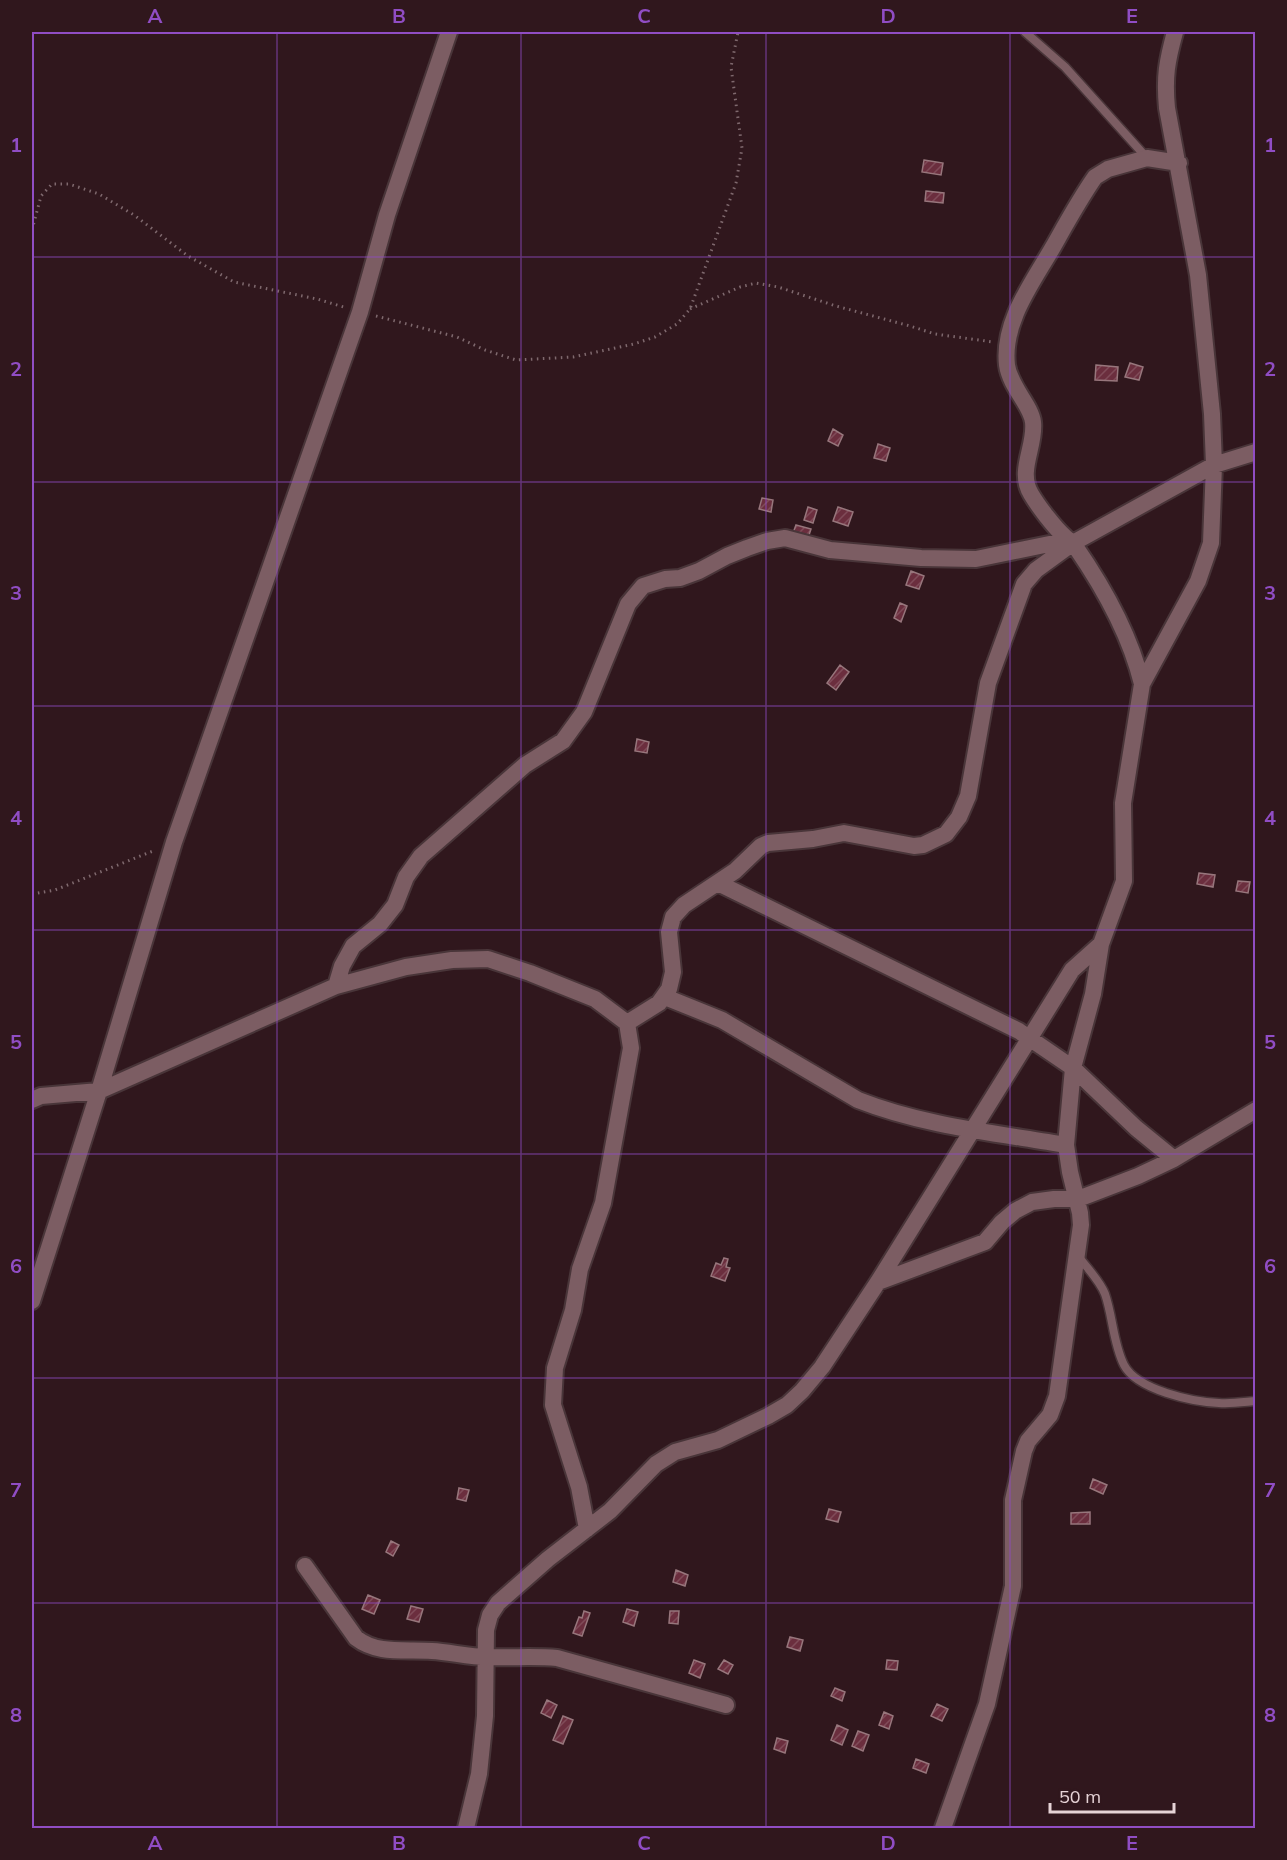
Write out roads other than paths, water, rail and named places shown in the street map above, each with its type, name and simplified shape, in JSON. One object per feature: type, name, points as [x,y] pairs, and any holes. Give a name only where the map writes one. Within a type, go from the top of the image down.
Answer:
[{"type":"street","points":[[32,1301],[99,1091],[174,842],[360,312],[387,215],[449,32]]},
{"type":"street","points":[[943,1828],[987,1704],[1013,1586],[1015,1567],[1012,1512],[1017,1476],[1028,1441],[1050,1415],[1057,1396],[1081,1225],[1078,1199],[1070,1172],[1066,1145],[1074,1068],[1093,994],[1101,944],[1124,881],[1123,803],[1142,684],[1198,582],[1211,543],[1214,465],[1212,414],[1198,275],[1164,82],[1166,64],[1175,32]]},
{"type":"street","points":[[1142,684],[1136,659],[1114,609],[1071,541],[1031,494],[1027,486],[1025,475],[1033,423],[1030,412],[1016,391],[1007,366],[1007,343],[1020,305],[1095,177],[1108,169],[1147,158],[1179,163]]},
{"type":"street","points":[[627,1023],[659,1004],[665,997],[673,972],[669,932],[674,917],[691,899],[735,870],[760,846],[844,833],[914,846],[923,845],[946,834],[958,817],[968,796],[988,683],[1024,584],[1036,570],[1071,541],[1214,465],[1256,452]]},
{"type":"street","points":[[336,986],[342,966],[353,946],[380,924],[395,905],[406,877],[421,856],[525,765],[563,741],[584,712],[628,604],[643,586],[699,572],[747,548],[766,541],[785,538],[830,550],[921,558],[976,559],[1071,541]]},
{"type":"street","points":[[718,883],[934,987],[1030,1037],[1074,1068],[1136,1128],[1174,1159]]},
{"type":"street","points":[[466,1828],[480,1763],[485,1716],[486,1630],[490,1616],[498,1604],[541,1565],[610,1511],[656,1464],[675,1452],[718,1440],[787,1405],[802,1391],[822,1367],[878,1282],[1072,970],[1101,944]]},
{"type":"street","points":[[32,1100],[41,1096],[99,1091],[336,986],[406,967],[452,960],[488,958],[596,999],[627,1023],[630,1048],[603,1203],[580,1269],[573,1310],[555,1368],[553,1405],[579,1487],[587,1528]]},
{"type":"street","points":[[665,997],[722,1020],[858,1100],[906,1116],[971,1131],[993,1132],[1066,1145]]},
{"type":"street","points":[[878,1282],[985,1242],[1015,1210],[1032,1202],[1078,1199],[1138,1176],[1174,1159],[1256,1110]]},
{"type":"street","points":[[305,1566],[356,1638],[366,1646],[377,1649],[432,1651],[486,1657],[557,1658],[726,1704]]},
{"type":"lane","points":[[1025,32],[1065,67],[1147,158]]},
{"type":"lane","points":[[1077,1254],[1104,1291],[1125,1367],[1144,1384],[1176,1395],[1220,1404],[1256,1401]]}]
